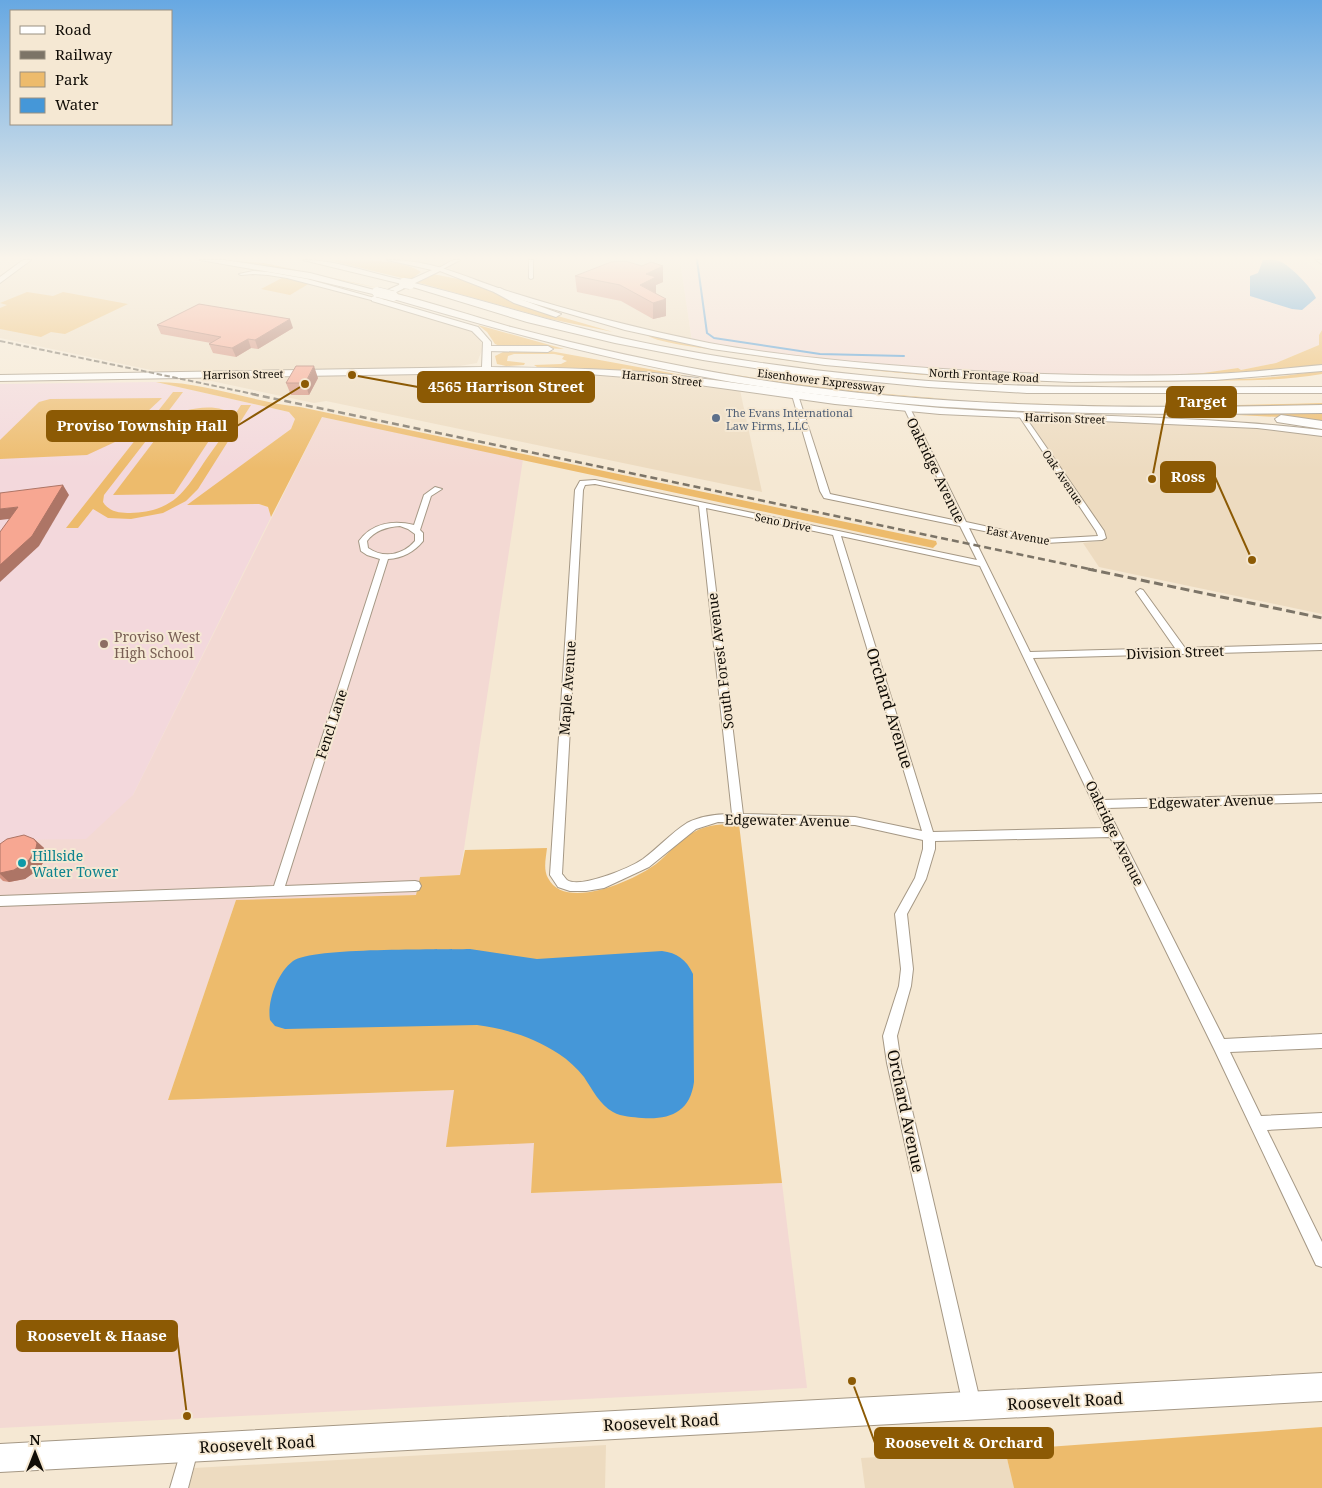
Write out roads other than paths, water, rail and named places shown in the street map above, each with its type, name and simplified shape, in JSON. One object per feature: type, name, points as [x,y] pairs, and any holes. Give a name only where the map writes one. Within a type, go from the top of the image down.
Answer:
[{"type":"highway","points":[[519,329],[564,345],[726,378],[862,397],[939,404],[1108,414],[1267,418],[1322,425]]},
{"type":"highway","name":"Eisenhower Expressway","points":[[536,329],[598,344],[717,367],[836,383],[944,393],[1083,400],[1322,398]]},
{"type":"highway","name":"Eisenhower Expressway","points":[[569,329],[690,354],[788,369],[928,384],[1032,390],[1130,392],[1322,388]]},
{"type":"highway","points":[[611,329],[760,361],[788,369]]},
{"type":"highway","points":[[490,349],[555,350],[709,378],[726,378]]},
{"type":"highway","points":[[1032,390],[1283,381],[1322,376]]},
{"type":"highway","points":[[1080,411],[1322,408]]},
{"type":"main road","points":[[477,329],[485,336],[490,349],[486,370]]},
{"type":"main road","name":"North Frontage Road","points":[[635,329],[678,340],[780,356],[879,368],[1004,377],[1104,380],[1216,377],[1322,368]]},
{"type":"main road","name":"Harrison Street","points":[[0,378],[555,370],[638,375],[795,396],[907,408],[1022,416],[1264,425],[1322,433]]},
{"type":"main road","name":"Roosevelt Road","points":[[0,1458],[1322,1387]]},
{"type":"street","name":"East Avenue","points":[[795,396],[827,496],[1045,541],[1093,540],[1102,538]]},
{"type":"street","name":"Oakridge Avenue","points":[[907,408],[963,525],[1029,655],[1113,832],[1220,1046],[1322,1259]]},
{"type":"street","name":"Oak Avenue","points":[[1022,416],[1100,531],[1102,538]]},
{"type":"street","name":"Seno Drive","points":[[583,483],[595,482],[983,564]]},
{"type":"street","name":"Maple Avenue","points":[[570,886],[562,883],[556,876],[556,868],[579,490],[583,483]]},
{"type":"street","points":[[416,530],[428,495],[438,489]]},
{"type":"street","name":"South Forest Avenue","points":[[702,504],[738,818]]},
{"type":"street","points":[[393,524],[406,525],[416,530],[420,536],[416,545],[399,555],[385,557],[374,555],[364,549],[363,541],[369,534],[380,527],[393,524]]},
{"type":"street","name":"Orchard Avenue","points":[[836,533],[929,837],[929,848],[923,871],[901,914],[901,928],[906,953],[905,986],[890,1036],[896,1073],[972,1406]]},
{"type":"street","name":"Fencl Lane","points":[[278,891],[385,557]]},
{"type":"street","points":[[1140,592],[1183,652]]},
{"type":"street","name":"Division Street","points":[[1029,655],[1322,647]]},
{"type":"street","name":"Edgewater Avenue","points":[[1100,804],[1322,798]]},
{"type":"street","name":"Edgewater Avenue","points":[[570,886],[604,883],[646,864],[684,830],[693,825],[718,818],[855,821],[929,837],[1113,832]]},
{"type":"street","points":[[0,901],[415,886]]},
{"type":"street","points":[[1220,1046],[1322,1041]]},
{"type":"street","points":[[1257,1123],[1322,1120]]},
{"type":"street","points":[[180,1488],[190,1447]]},
{"type":"water","points":[[470,949],[537,959],[662,951],[672,953],[680,958],[687,964],[693,974],[694,1082],[688,1101],[677,1112],[661,1117],[642,1118],[616,1114],[604,1105],[572,1064],[540,1043],[509,1031],[477,1025],[285,1029],[275,1026],[270,1020],[270,1005],[274,988],[282,973],[293,961],[325,953],[350,951]]},
{"type":"waterway","points":[[707,329],[707,333],[714,338],[820,354],[904,356]]},
{"type":"railway","points":[[0,341],[258,395]]},
{"type":"railway","points":[[252,394],[1094,570]]},
{"type":"railway","points":[[1088,569],[1322,618]]},
{"type":"place","name":"4565 Harrison Street","points":[[352,375]]},
{"type":"place","name":"Proviso Township Hall","points":[[305,384]]},
{"type":"place","name":"The Evans International Law Firms, LLC","points":[[716,418]]},
{"type":"place","name":"Target","points":[[1152,479]]},
{"type":"place","name":"Ross","points":[[1252,560]]},
{"type":"place","name":"Proviso West High School","points":[[104,644]]},
{"type":"place","name":"Hillside Water Tower","points":[[22,863]]},
{"type":"place","name":"Roosevelt & Orchard","points":[[852,1381]]},
{"type":"place","name":"Roosevelt & Haase","points":[[187,1416]]}]
